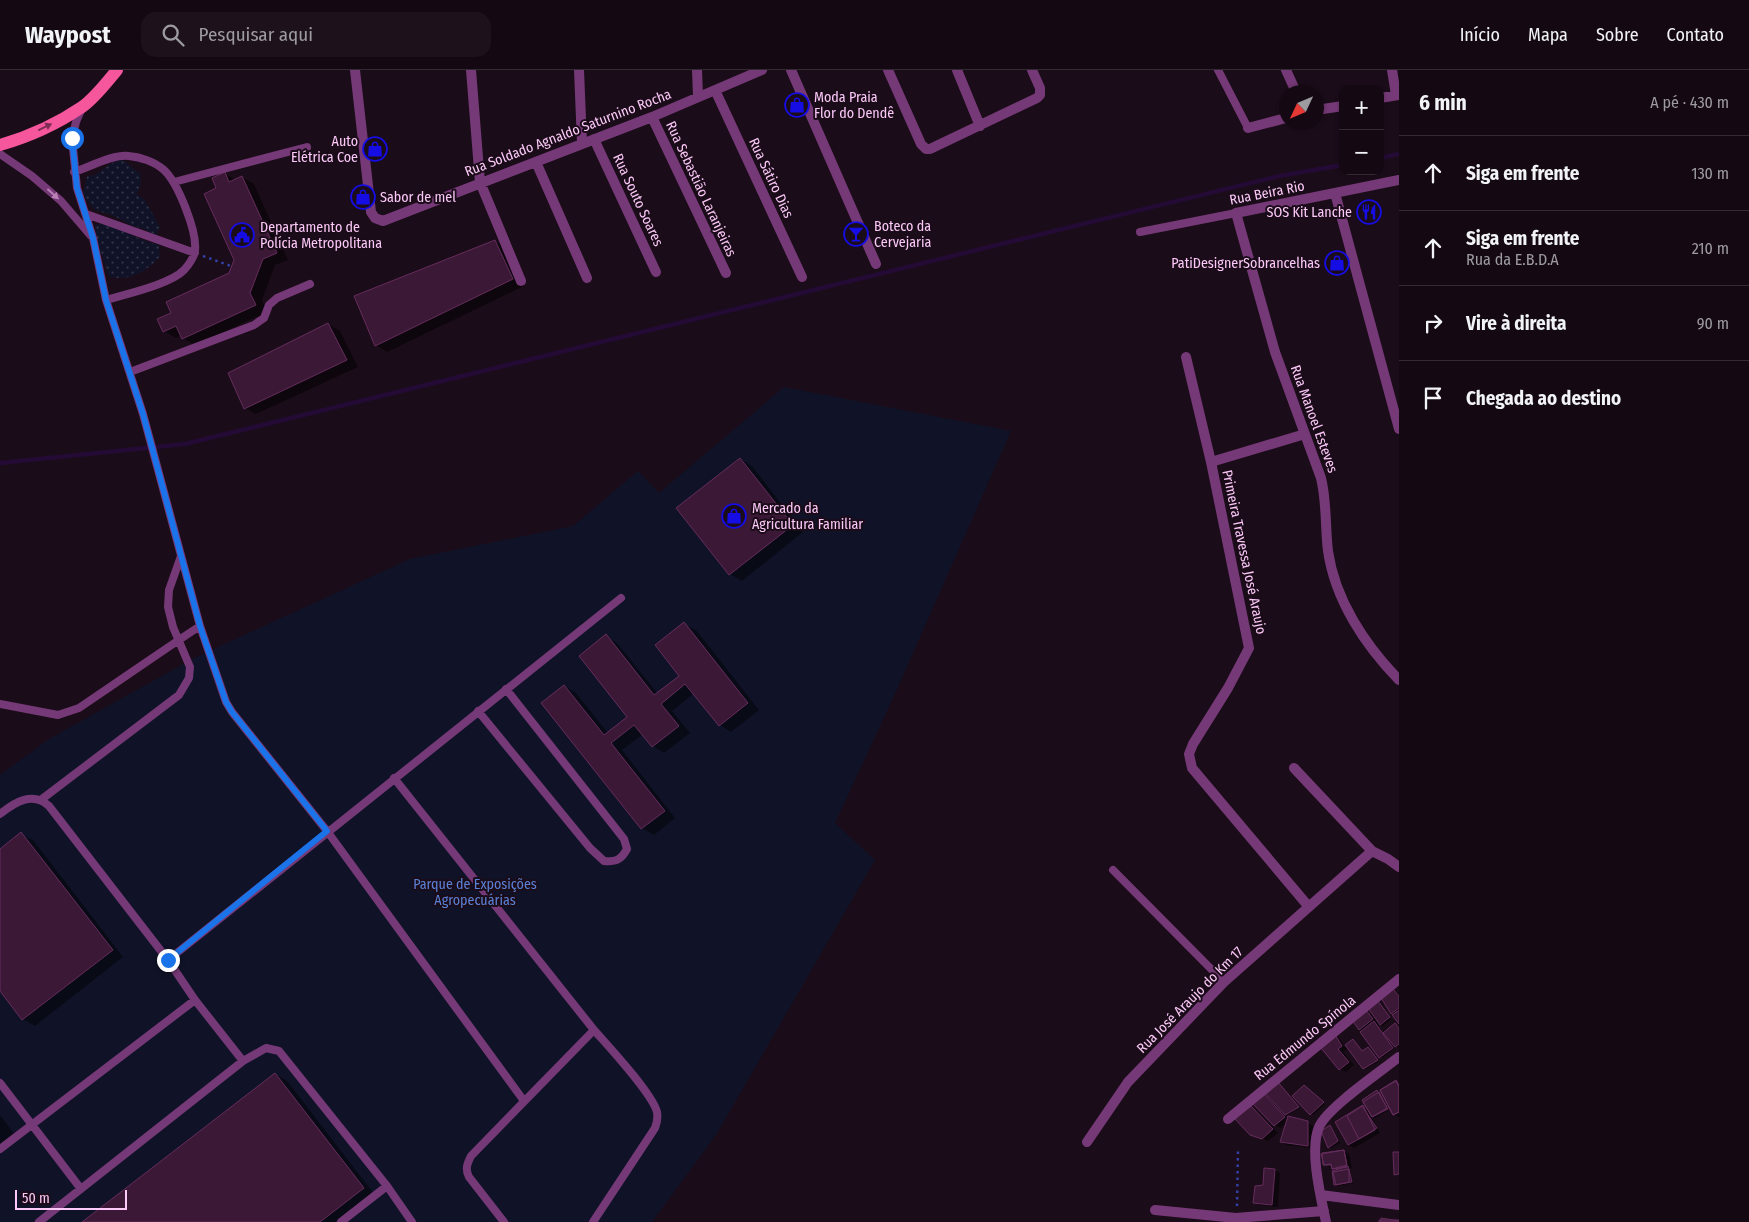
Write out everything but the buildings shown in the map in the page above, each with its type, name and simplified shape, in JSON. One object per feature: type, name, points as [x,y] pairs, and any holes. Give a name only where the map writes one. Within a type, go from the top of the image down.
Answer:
[{"type":"main road","points":[[0,145],[22,138],[83,106],[117,70]]},
{"type":"street","name":"Rua Soldado Agnaldo Saturnino Rocha","points":[[355,70],[371,212],[376,218],[383,221],[652,117],[762,70]]},
{"type":"street","points":[[471,70],[480,182],[521,281]]},
{"type":"street","points":[[580,70],[582,143]]},
{"type":"street","points":[[697,70],[698,96]]},
{"type":"street","points":[[791,70],[876,264]]},
{"type":"street","points":[[888,70],[921,144],[926,149],[930,149],[1038,98],[1040,88],[1032,70]]},
{"type":"street","points":[[957,70],[980,126]]},
{"type":"street","points":[[1286,70],[1293,85]]},
{"type":"street","points":[[1384,97],[1397,95],[1392,70]]},
{"type":"street","name":"Rua Sátiro Dias","points":[[715,90],[802,277]]},
{"type":"street","points":[[1324,109],[1339,107]]},
{"type":"street","name":"Rua Sebastião Laranjeiras","points":[[652,117],[726,273]]},
{"type":"street","points":[[1248,128],[1279,120]]},
{"type":"street","name":"Rua Souto Soares","points":[[594,139],[656,272]]},
{"type":"street","points":[[536,162],[587,278]]},
{"type":"street","name":"Rua Beira Rio","points":[[1236,213],[1399,180]]},
{"type":"street","points":[[1335,193],[1399,429]]},
{"type":"street","name":"Rua Manoel Esteves","points":[[1236,213],[1274,352],[1324,491],[1329,554],[1342,598],[1373,651],[1399,680]]},
{"type":"street","name":"Primeira Travessa José Araujo","points":[[1186,356],[1211,462],[1249,648],[1228,688],[1193,744],[1189,754],[1189,761],[1192,768],[1308,907]]},
{"type":"street","points":[[1211,462],[1305,434]]},
{"type":"street","points":[[1294,768],[1372,852],[1388,859],[1399,867]]},
{"type":"street","name":"Rua José Araujo do Km 17","points":[[1087,1142],[1128,1082],[1224,982],[1372,852]]},
{"type":"street","name":"Rua Edmundo Spínola","points":[[1228,1119],[1399,979]]},
{"type":"street","points":[[1155,1210],[1236,1218],[1325,1217],[1315,1158],[1318,1129],[1322,1121],[1332,1110],[1399,1056]]},
{"type":"street","points":[[1321,1195],[1399,1205]]},
{"type":"lane","points":[[1218,70],[1248,128]]},
{"type":"lane","points":[[83,106],[72,138],[77,188],[93,238],[106,300],[143,414],[200,626],[226,702],[327,831],[524,1101]]},
{"type":"lane","points":[[174,182],[307,147]]},
{"type":"lane","points":[[0,154],[32,176],[61,201],[93,238]]},
{"type":"lane","points":[[74,172],[111,158],[128,155],[151,162],[163,170],[174,182],[195,237],[195,253],[185,269],[178,275],[155,285],[106,300]]},
{"type":"lane","name":"Rua Beira Rio","points":[[1140,232],[1236,213]]},
{"type":"lane","points":[[86,214],[195,253]]},
{"type":"lane","points":[[130,372],[254,325],[264,318],[269,305],[277,298],[310,284]]},
{"type":"lane","points":[[42,799],[179,695],[189,678],[190,667],[178,641],[168,607],[169,590],[181,556]]},
{"type":"lane","points":[[168,960],[327,831],[621,598]]},
{"type":"lane","points":[[0,704],[58,715],[68,712],[78,708],[200,626]]},
{"type":"lane","points":[[478,711],[590,848],[604,862],[615,862],[623,856],[627,849],[624,839],[506,690]]},
{"type":"lane","points":[[394,778],[594,1030],[649,1096],[656,1111],[656,1128],[593,1222]]},
{"type":"lane","points":[[0,814],[18,802],[30,798],[42,799],[49,806],[243,1061]]},
{"type":"lane","points":[[1113,870],[1224,982]]},
{"type":"lane","points":[[0,1148],[195,1000]]},
{"type":"lane","points":[[504,1222],[466,1170],[471,1156],[594,1030]]},
{"type":"lane","points":[[39,1222],[243,1061],[266,1048],[279,1051],[387,1186],[412,1222]]},
{"type":"lane","points":[[0,1083],[81,1190]]},
{"type":"lane","points":[[341,1222],[387,1186]]},
{"type":"path","points":[[195,253],[231,266]]},
{"type":"path","points":[[1236,1218],[1238,1150]]},
{"type":"green space","points":[[121,159],[141,174],[137,194],[145,200],[160,227],[156,235],[114,216],[95,210],[83,195],[87,176],[95,175],[110,164]]},
{"type":"green space","points":[[101,223],[144,241],[159,245],[160,257],[143,271],[130,277],[116,278],[109,276],[98,245],[95,225]]},
{"type":"green space","name":"Parque de Exposições Agropecuárias","points":[[784,387],[1011,431],[894,696],[835,823],[875,860],[716,1135],[652,1222],[0,1222],[0,775],[49,739],[194,658],[410,559],[573,526],[638,471],[659,493]]},
{"type":"waterway","points":[[1384,157],[1399,154]]},
{"type":"waterway","points":[[0,463],[185,444],[1279,176],[1339,166]]},
{"type":"place","name":"Moda Praia Flor do Dendê","points":[[797,105]]},
{"type":"place","name":"Auto Elétrica Coe","points":[[375,149]]},
{"type":"place","name":"Sabor de mel","points":[[363,197]]},
{"type":"place","name":"SOS Kit Lanche","points":[[1369,212]]},
{"type":"place","name":"Boteco da Cervejaria","points":[[856,234]]},
{"type":"place","name":"Departamento de Polícia Metropolitana","points":[[242,235]]},
{"type":"place","name":"PatiDesignerSobrancelhas","points":[[1337,263]]},
{"type":"place","name":"Mercado da Agricultura Familiar","points":[[734,516]]},
{"type":"route","points":[[72,138],[77,188],[93,238],[106,300],[143,414],[200,626],[226,702],[327,831],[168,960]]}]
